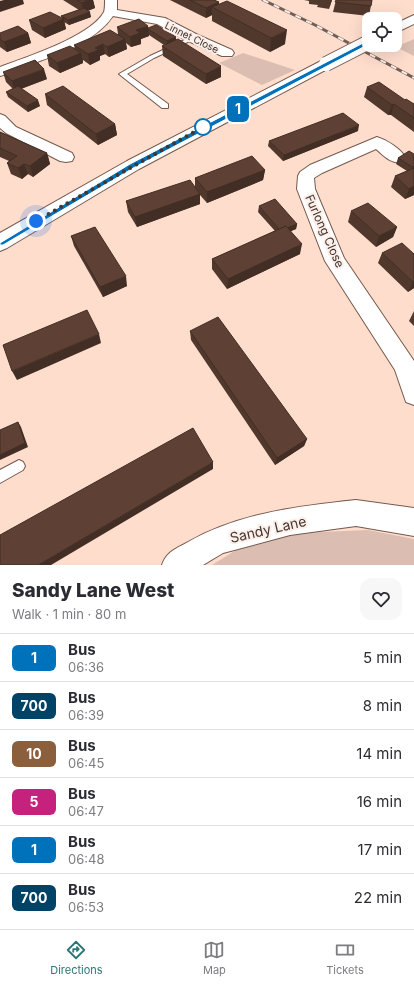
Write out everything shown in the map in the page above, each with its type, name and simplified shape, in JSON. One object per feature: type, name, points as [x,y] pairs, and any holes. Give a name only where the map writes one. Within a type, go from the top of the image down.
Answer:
[{"type":"street","name":"Linnet Close","points":[[110,6],[161,21],[193,38],[227,53]]},
{"type":"street","points":[[0,72],[69,44],[96,28],[110,6]]},
{"type":"street","points":[[402,25],[414,19]]},
{"type":"street","points":[[0,243],[133,165],[362,46]]},
{"type":"street","points":[[0,119],[11,130],[66,156]]},
{"type":"street","name":"Furlong Close","points":[[398,158],[377,142],[316,169],[306,176],[306,189],[335,260],[405,366],[414,394]]},
{"type":"street","name":"Sandy Lane","points":[[176,565],[217,541],[290,521],[356,513],[414,522]]},
{"type":"lane","points":[[165,106],[122,74],[152,57],[193,38]]},
{"type":"lane","points":[[0,477],[18,466]]},
{"type":"shaded area","points":[[414,39],[414,56],[402,50],[402,44]]},
{"type":"shaded area","points":[[243,53],[295,70],[262,85],[219,63]]},
{"type":"shaded area","points":[[368,530],[414,539],[414,565],[212,565],[241,547],[297,533]]},
{"type":"building","points":[[77,0],[88,0],[82,3]]},
{"type":"building","points":[[190,0],[214,0],[219,2],[206,8]]},
{"type":"building","points":[[336,0],[372,0],[371,6],[335,2]]},
{"type":"building","points":[[227,1],[287,30],[271,38],[212,7]]},
{"type":"building","points":[[84,8],[90,12],[68,20],[61,16]]},
{"type":"building","points":[[50,12],[64,19],[43,28],[29,20]]},
{"type":"building","points":[[139,19],[148,26],[136,30],[140,33],[130,37],[117,27]]},
{"type":"building","points":[[156,25],[176,37],[167,41],[148,29]]},
{"type":"building","points":[[18,26],[28,33],[4,42],[0,39],[0,33]]},
{"type":"building","points":[[110,30],[125,39],[107,47],[103,44],[95,48],[99,50],[88,54],[74,45]]},
{"type":"building","points":[[178,39],[221,66],[206,74],[162,46]]},
{"type":"building","points":[[70,46],[81,53],[57,63],[47,55]]},
{"type":"building","points":[[35,60],[44,69],[12,81],[3,72]]},
{"type":"building","points":[[379,82],[405,100],[406,99],[414,104],[414,118],[394,104],[392,105],[367,87]]},
{"type":"building","points":[[18,86],[38,100],[27,106],[6,92]]},
{"type":"building","points":[[63,86],[115,124],[96,134],[45,94]]},
{"type":"building","points":[[343,113],[359,125],[284,155],[269,141]]},
{"type":"building","points":[[0,132],[47,153],[30,166],[24,164],[18,168],[7,163],[17,156],[0,148]]},
{"type":"building","points":[[409,151],[414,154],[414,168],[398,158]]},
{"type":"building","points":[[252,156],[265,170],[207,192],[195,178]]},
{"type":"building","points":[[414,168],[414,186],[409,189],[395,176]]},
{"type":"building","points":[[190,180],[200,194],[135,217],[126,201]]},
{"type":"building","points":[[275,199],[297,224],[279,229],[259,206]]},
{"type":"building","points":[[368,203],[397,227],[379,236],[351,211]]},
{"type":"building","points":[[286,226],[302,244],[228,279],[212,259]]},
{"type":"building","points":[[95,227],[126,276],[100,287],[71,236]]},
{"type":"building","points":[[402,243],[414,254],[413,282],[382,253]]},
{"type":"building","points":[[87,310],[99,334],[12,371],[3,345]]},
{"type":"building","points":[[218,317],[307,439],[277,458],[190,331]]},
{"type":"building","points":[[18,422],[25,443],[0,455],[0,430]]},
{"type":"building","points":[[193,428],[213,462],[38,565],[0,565],[0,535]]},
{"type":"railway","points":[[263,0],[315,25],[414,78]]},
{"type":"bus line","name":"1","points":[[0,243],[133,165],[362,46]]},
{"type":"route","points":[[36,221],[133,165],[203,127]]}]
